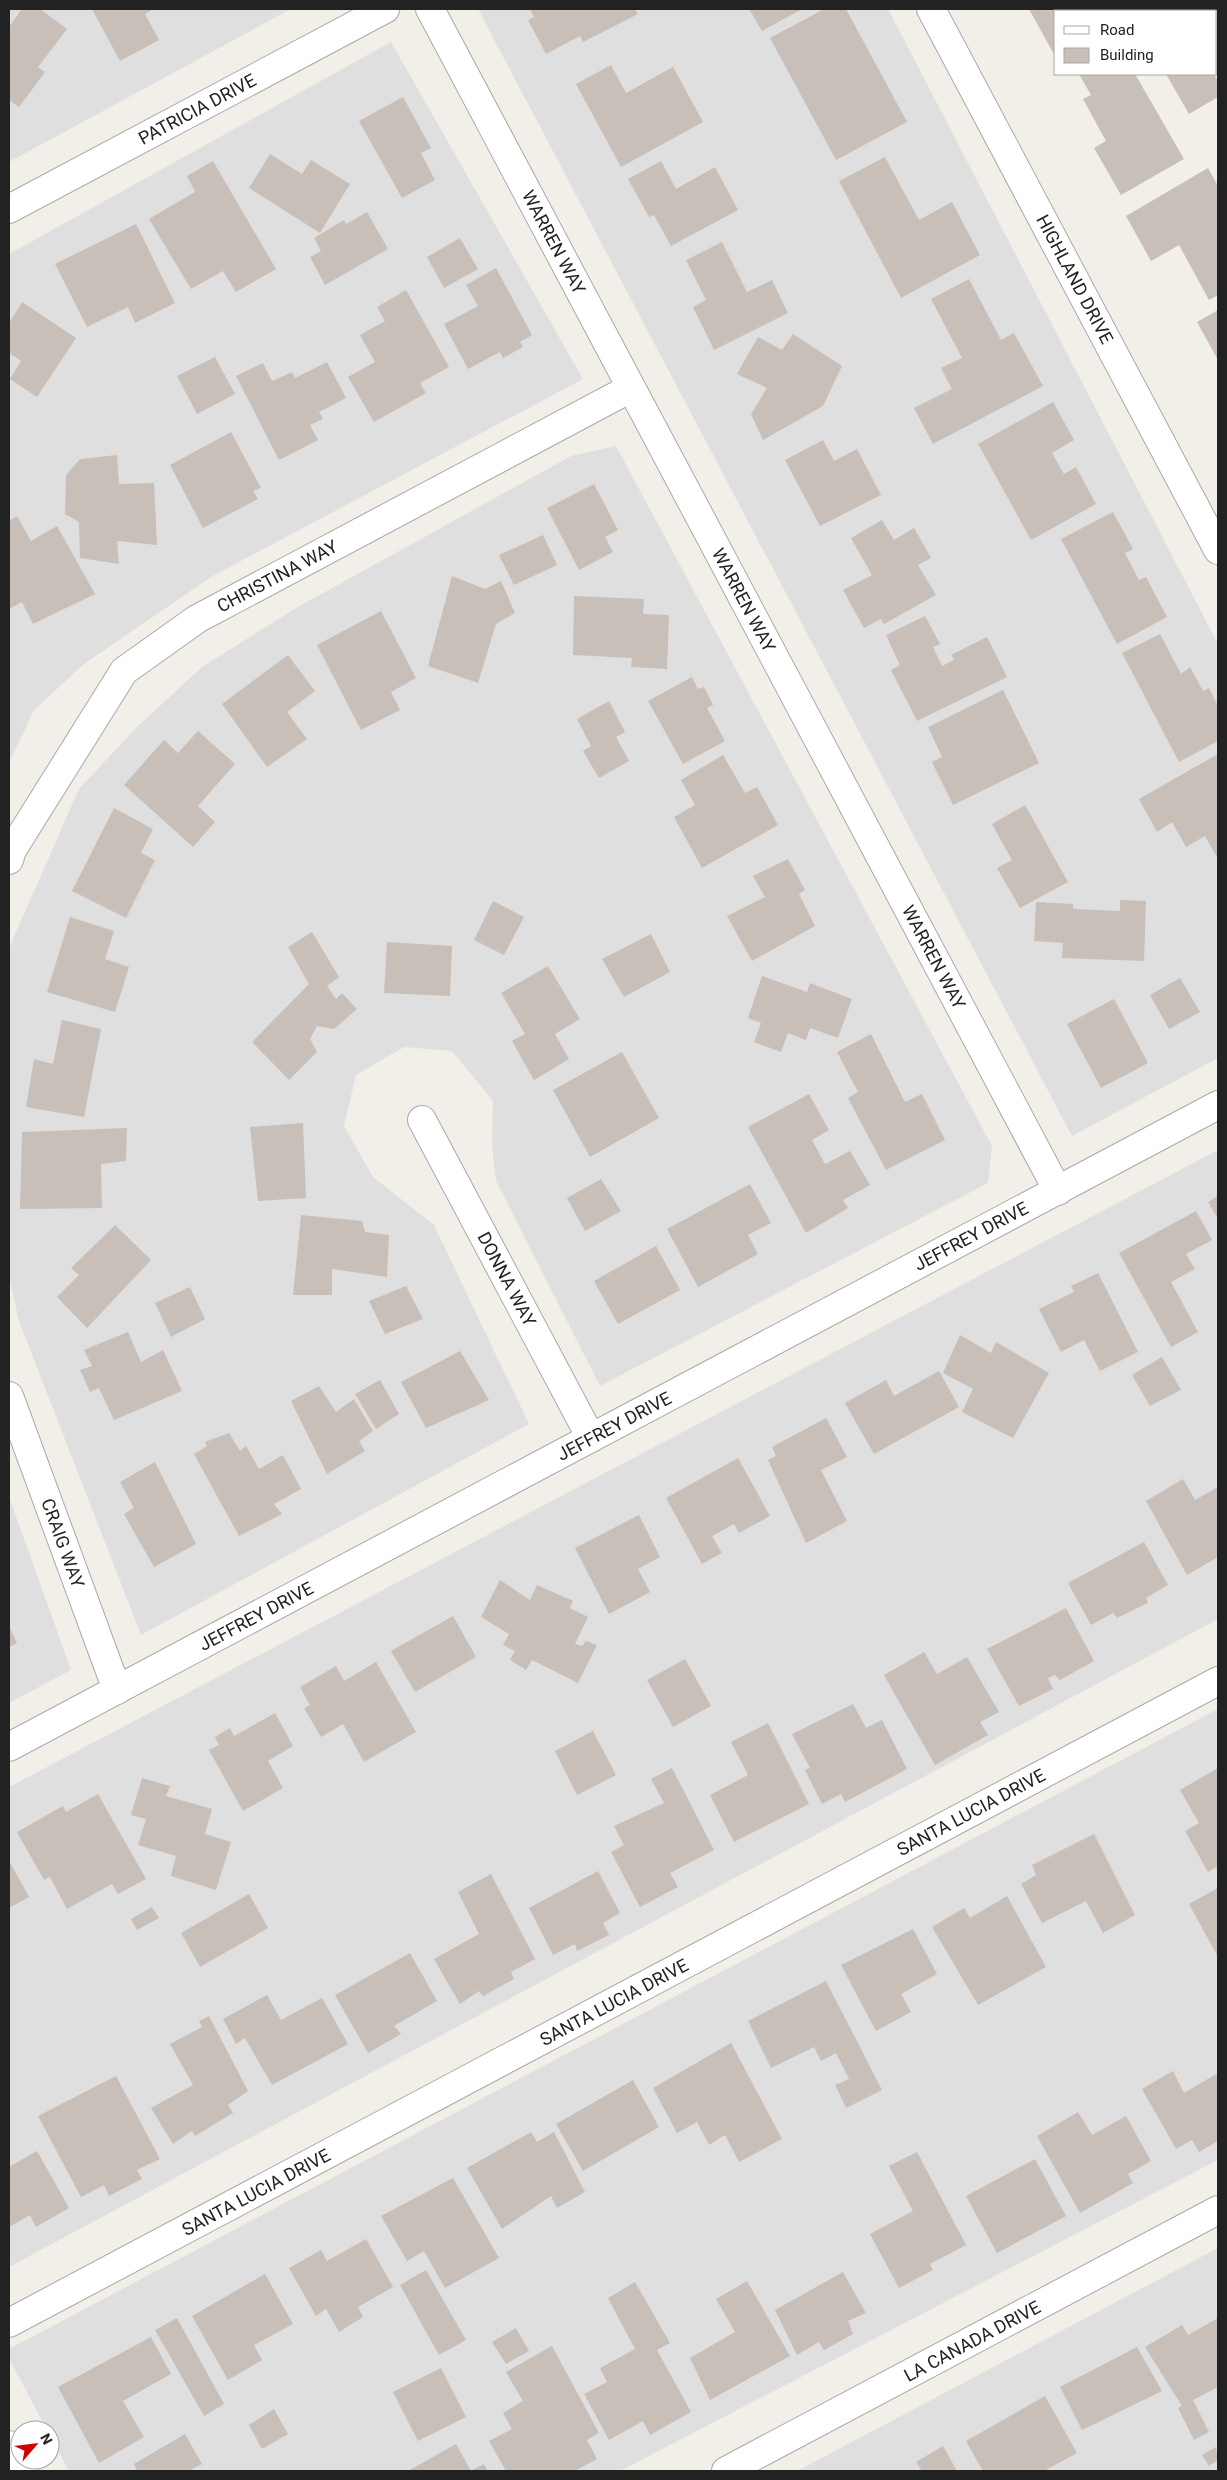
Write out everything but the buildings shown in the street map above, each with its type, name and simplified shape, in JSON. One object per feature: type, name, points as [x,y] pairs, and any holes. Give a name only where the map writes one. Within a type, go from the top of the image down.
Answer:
[{"type":"street","name":"PATRICIA DRIVE","points":[[9,209],[385,9]]},
{"type":"street","name":"WARREN WAY","points":[[430,9],[1058,1191]]},
{"type":"street","name":"HIGHLAND DRIVE","points":[[931,9],[1218,550]]},
{"type":"street","name":"CHRISTINA WAY","points":[[9,860],[12,850],[124,671],[197,618],[632,388]]},
{"type":"street","name":"JEFFREY DRIVE","points":[[9,1747],[1218,1105]]},
{"type":"street","name":"DONNA WAY","points":[[422,1120],[591,1438]]},
{"type":"street","name":"CRAIG WAY","points":[[9,1396],[117,1690]]},
{"type":"street","name":"SANTA LUCIA DRIVE","points":[[9,2323],[1218,1682]]},
{"type":"street","name":"LA CANADA DRIVE","points":[[726,2471],[1218,2210]]},
{"type":"street","points":[[9,2445],[23,2471]]},
{"type":"shaded area","points":[[9,9],[291,9],[9,162]]},
{"type":"shaded area","points":[[478,9],[888,9],[1218,644],[1218,1058],[1072,1136]]},
{"type":"shaded area","points":[[1218,9],[1218,79],[1216,75],[1217,10],[1182,10]]},
{"type":"shaded area","points":[[391,42],[583,379],[211,577],[84,664],[34,710],[9,763],[9,254]]},
{"type":"shaded area","points":[[616,446],[992,1146],[988,1183],[600,1386],[496,1181],[492,1146],[493,1101],[452,1051],[404,1047],[356,1075],[344,1126],[373,1177],[434,1225],[529,1424],[141,1635],[19,1321],[9,1277],[9,948],[79,789],[136,728],[202,667],[296,608],[571,456]]},
{"type":"shaded area","points":[[1218,1150],[1218,1619],[9,2267],[9,1787]]},
{"type":"shaded area","points":[[9,1497],[71,1670],[9,1703]]},
{"type":"shaded area","points":[[1218,1709],[1218,2160],[620,2471],[69,2471],[60,2454],[60,2420],[42,2420],[9,2358],[9,2349]]},
{"type":"shaded area","points":[[1218,2248],[1218,2471],[797,2471]]}]
